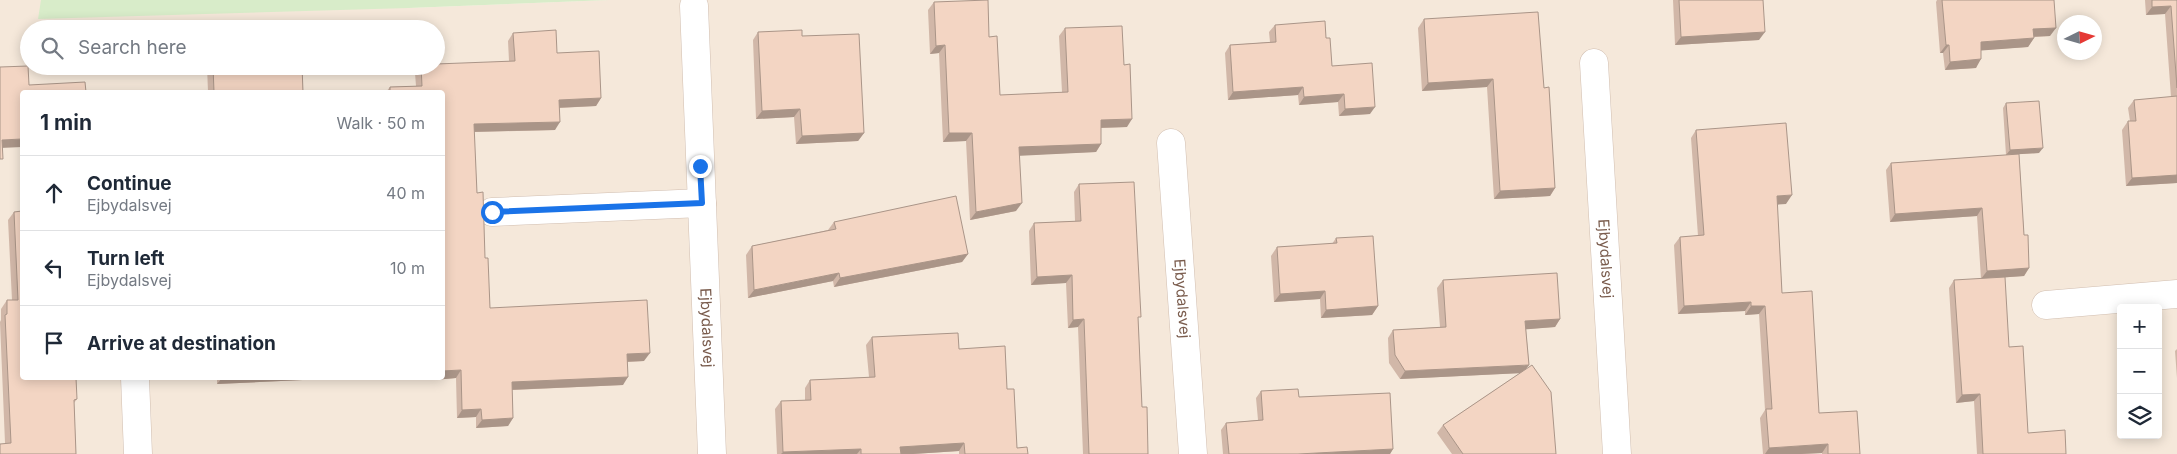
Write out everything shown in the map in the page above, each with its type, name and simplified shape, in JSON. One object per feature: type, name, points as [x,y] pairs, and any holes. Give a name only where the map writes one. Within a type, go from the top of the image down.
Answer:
[{"type":"street","name":"Ejbydalsvej","points":[[694,6],[712,454]]},
{"type":"street","name":"Ejbydalsvej","points":[[1594,64],[1617,454]]},
{"type":"street","name":"Ejbydalsvej","points":[[1172,143],[1193,454]]},
{"type":"street","points":[[492,212],[702,203]]},
{"type":"street","points":[[2046,305],[2177,294]]},
{"type":"street","points":[[135,380],[138,454]]},
{"type":"shaded area","points":[[0,0],[408,0],[410,8],[609,0],[2177,0],[2177,454],[0,454]]},
{"type":"green space","points":[[41,0],[609,0],[38,19]]},
{"type":"building","points":[[988,0],[989,37],[997,36],[1000,95],[1068,92],[1065,28],[1122,26],[1124,65],[1130,64],[1132,119],[1101,120],[1101,144],[1019,147],[1022,203],[976,212],[972,133],[949,133],[945,45],[936,46],[934,2]]},
{"type":"building","points":[[1679,0],[1763,0],[1765,32],[1681,37]]},
{"type":"building","points":[[1942,0],[2054,0],[2056,28],[2033,29],[2034,38],[1981,42],[1981,59],[1950,62],[1949,45],[1946,45]]},
{"type":"building","points":[[2152,0],[2177,0],[2177,88],[2171,6],[2152,7]]},
{"type":"building","points":[[1538,12],[1544,88],[1549,87],[1555,188],[1500,191],[1493,79],[1428,83],[1424,19]]},
{"type":"building","points":[[1325,21],[1326,38],[1330,38],[1332,66],[1372,63],[1375,107],[1345,109],[1344,94],[1304,97],[1303,87],[1233,92],[1230,45],[1276,42],[1275,25]]},
{"type":"building","points":[[556,30],[557,53],[599,51],[601,98],[559,100],[560,122],[474,124],[477,193],[483,192],[485,258],[488,258],[490,308],[647,300],[650,353],[627,354],[628,377],[512,382],[513,418],[482,420],[481,409],[462,410],[461,370],[445,371],[445,90],[390,90],[390,87],[422,86],[421,75],[445,75],[445,64],[515,61],[513,33]]},
{"type":"building","points":[[802,30],[802,36],[859,34],[864,133],[802,136],[800,109],[762,111],[758,32]]},
{"type":"building","points":[[20,66],[20,75],[28,75],[29,85],[85,82],[86,90],[20,90],[20,139],[2,140],[3,159],[0,159],[0,67]]},
{"type":"building","points":[[213,75],[302,75],[303,90],[214,90]]},
{"type":"building","points":[[2177,96],[2177,175],[2132,178],[2128,121],[2136,121],[2134,100]]},
{"type":"building","points":[[2039,101],[2043,148],[2010,150],[2006,103]]},
{"type":"building","points":[[1786,123],[1792,195],[1777,196],[1782,293],[1812,291],[1819,413],[1857,411],[1860,454],[1828,454],[1828,444],[1769,448],[1766,409],[1772,409],[1765,306],[1751,306],[1751,302],[1684,306],[1680,237],[1704,235],[1696,130]]},
{"type":"building","points":[[2019,154],[2024,235],[2028,235],[2029,268],[1987,271],[1982,208],[1895,214],[1891,163]]},
{"type":"building","points":[[1134,182],[1141,317],[1138,317],[1142,407],[1147,407],[1148,454],[1089,454],[1084,319],[1073,320],[1072,275],[1037,277],[1034,223],[1081,221],[1079,184]]},
{"type":"building","points":[[956,196],[968,254],[840,278],[839,273],[754,290],[752,246],[836,229],[834,222]]},
{"type":"building","points":[[20,211],[20,380],[76,380],[77,399],[74,400],[76,454],[0,454],[0,444],[11,443],[5,315],[7,314],[7,300],[18,300],[14,212]]},
{"type":"building","points":[[1373,236],[1378,306],[1326,310],[1325,291],[1280,294],[1277,247],[1337,243],[1336,238]]},
{"type":"building","points":[[1557,273],[1560,319],[1525,321],[1529,365],[1405,371],[1395,355],[1393,330],[1446,327],[1443,280]]},
{"type":"building","points":[[2005,277],[2009,347],[2023,346],[2028,433],[2065,430],[2066,454],[1983,454],[1980,394],[1962,395],[1954,280]]},
{"type":"building","points":[[958,333],[959,349],[1005,346],[1007,389],[1014,389],[1017,448],[1027,447],[1028,454],[965,454],[964,443],[900,447],[901,454],[861,454],[861,449],[783,452],[781,401],[811,400],[810,380],[875,377],[872,337]]},
{"type":"building","points":[[1532,365],[1551,392],[1556,454],[1463,454],[1443,425]]},
{"type":"building","points":[[1298,389],[1299,397],[1390,393],[1393,449],[1298,454],[1229,454],[1226,423],[1263,420],[1261,391]]},
{"type":"route","points":[[492,212],[702,203],[700,166]]}]
